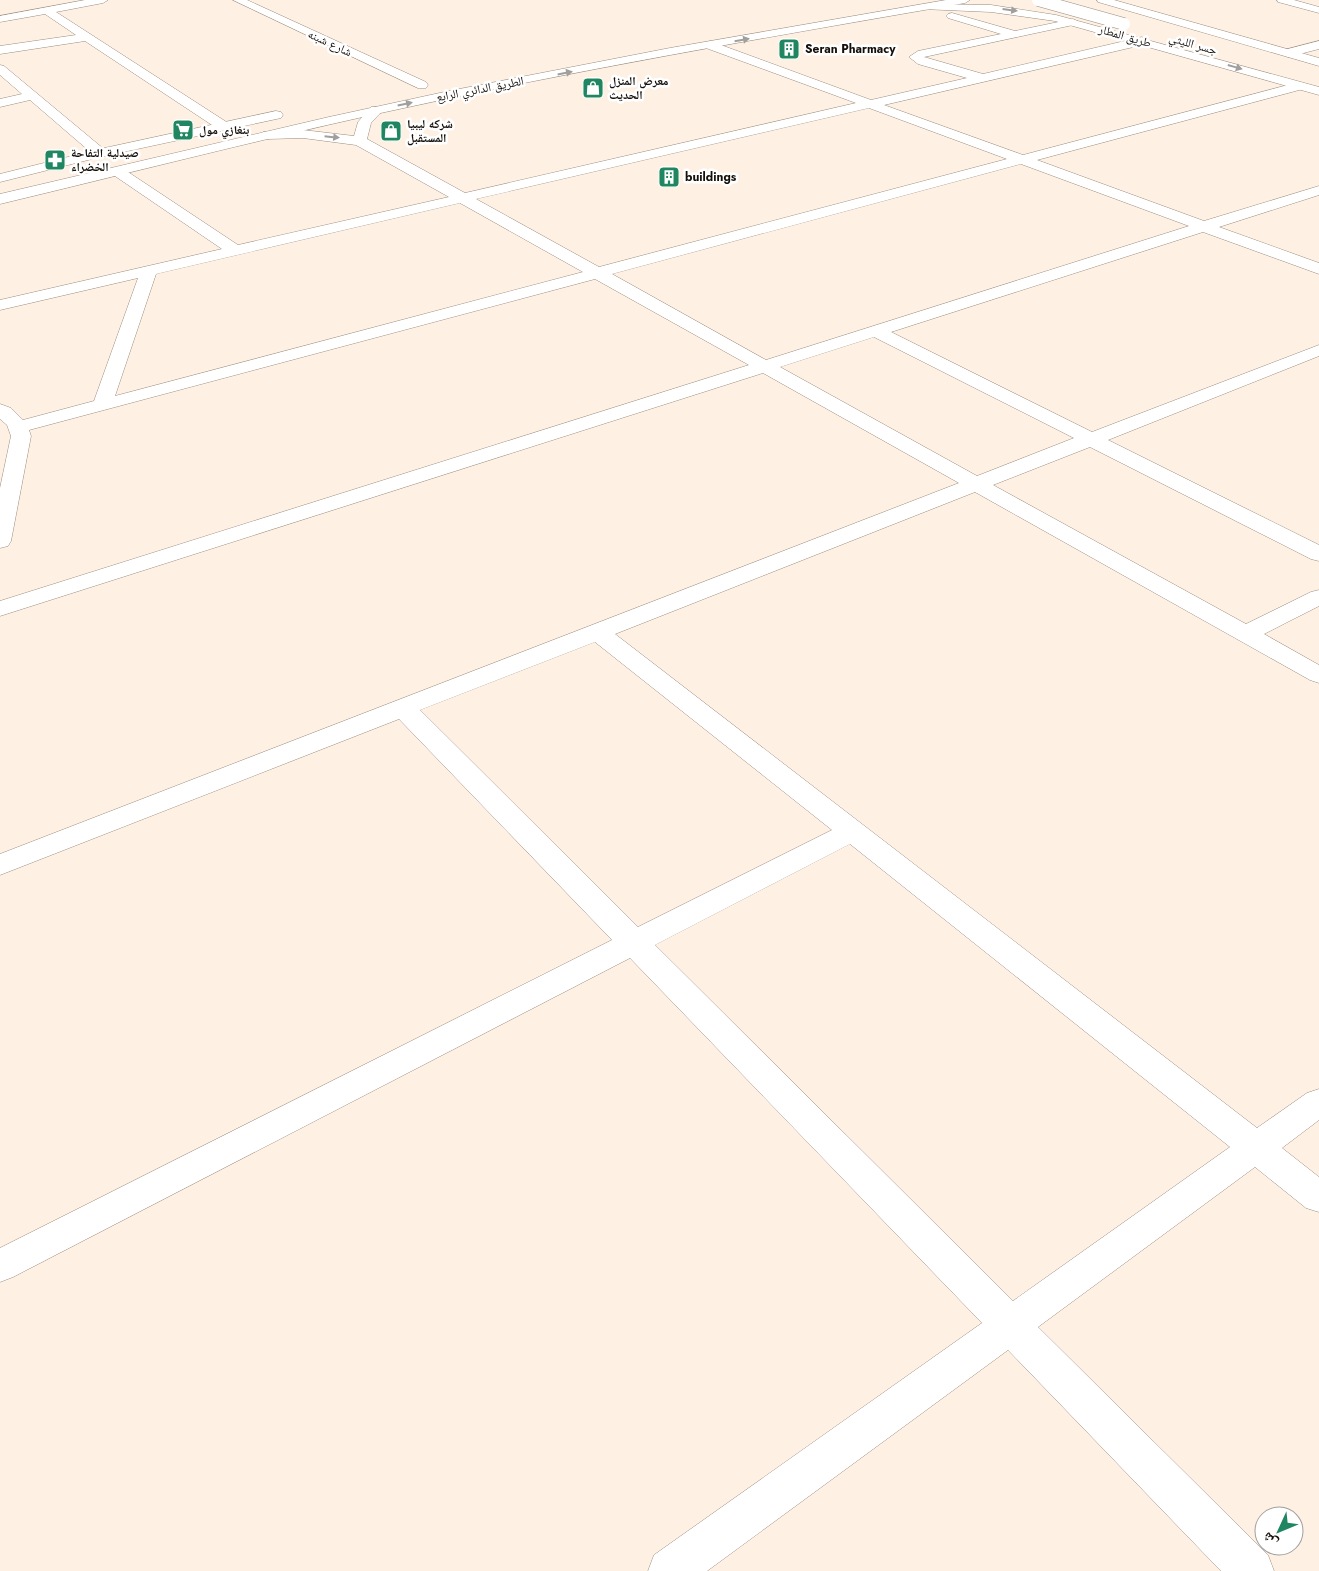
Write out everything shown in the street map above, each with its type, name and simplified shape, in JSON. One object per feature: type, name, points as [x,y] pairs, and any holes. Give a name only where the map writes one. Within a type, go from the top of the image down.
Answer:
[{"type":"main road","points":[[0,19],[103,0]]},
{"type":"main road","name":"شارع شبنه","points":[[238,0],[427,84]]},
{"type":"main road","points":[[575,57],[909,0]]},
{"type":"main road","name":"الطريق الدائري الرابع","points":[[0,199],[376,110],[710,45],[965,0]]},
{"type":"main road","name":"جسر الليثي","points":[[1038,0],[1139,32],[1319,79]]},
{"type":"main road","name":"جسر الليثي","points":[[1063,0],[1319,71]]},
{"type":"main road","name":"طريق المطار","points":[[1102,0],[1319,62]]},
{"type":"main road","points":[[1282,0],[1319,10]]},
{"type":"main road","name":"طريق المطار","points":[[926,7],[1003,9],[1139,32],[1319,91]]},
{"type":"main road","points":[[46,10],[223,126]]},
{"type":"main road","points":[[982,78],[914,57],[1073,22],[1075,18],[1087,13],[1108,10],[1134,10]]},
{"type":"main road","points":[[952,16],[1015,34]]},
{"type":"main road","points":[[0,305],[982,78],[1139,32]]},
{"type":"main road","points":[[0,50],[86,37]]},
{"type":"main road","points":[[710,45],[1319,269]]},
{"type":"main road","points":[[1288,53],[1319,45]]},
{"type":"main road","points":[[0,69],[100,152]]},
{"type":"main road","name":"الطريق الدائري الرابع","points":[[404,89],[427,84]]},
{"type":"main road","points":[[19,427],[1300,86]]},
{"type":"main road","points":[[0,103],[32,96]]},
{"type":"main road","points":[[318,109],[172,141],[166,146],[174,149],[189,149],[309,121],[337,119]]},
{"type":"main road","points":[[360,141],[365,122],[376,110]]},
{"type":"main road","points":[[0,178],[100,152],[287,112]]},
{"type":"main road","points":[[268,135],[303,134],[360,141],[1319,675]]},
{"type":"main road","points":[[0,182],[102,158],[115,158],[121,161],[110,167],[0,192]]},
{"type":"main road","points":[[117,172],[236,251]]},
{"type":"main road","points":[[0,609],[1319,190]]},
{"type":"main road","points":[[102,405],[150,271]]},
{"type":"main road","points":[[876,331],[1319,554]]},
{"type":"main road","points":[[0,865],[1319,350]]},
{"type":"main road","points":[[0,410],[13,418],[19,427],[21,436],[0,541]]},
{"type":"main road","points":[[1245,634],[1319,597]]},
{"type":"main road","points":[[597,632],[1319,1197]]},
{"type":"main road","points":[[402,707],[1252,1571]]},
{"type":"main road","points":[[0,1266],[852,831]]},
{"type":"main road","points":[[670,1571],[1319,1102]]},
{"type":"place","name":"Seran Pharmacy","points":[[789,49]]},
{"type":"place","name":"معرض المنزل الحديث","points":[[593,88]]},
{"type":"place","name":"بنغازي مول","points":[[183,130]]},
{"type":"place","name":"شركه ليبيا المستقبل","points":[[391,131]]},
{"type":"place","name":"صيدلية التفاحة الخضراء","points":[[55,160]]},
{"type":"place","name":"buildings","points":[[669,177]]}]
